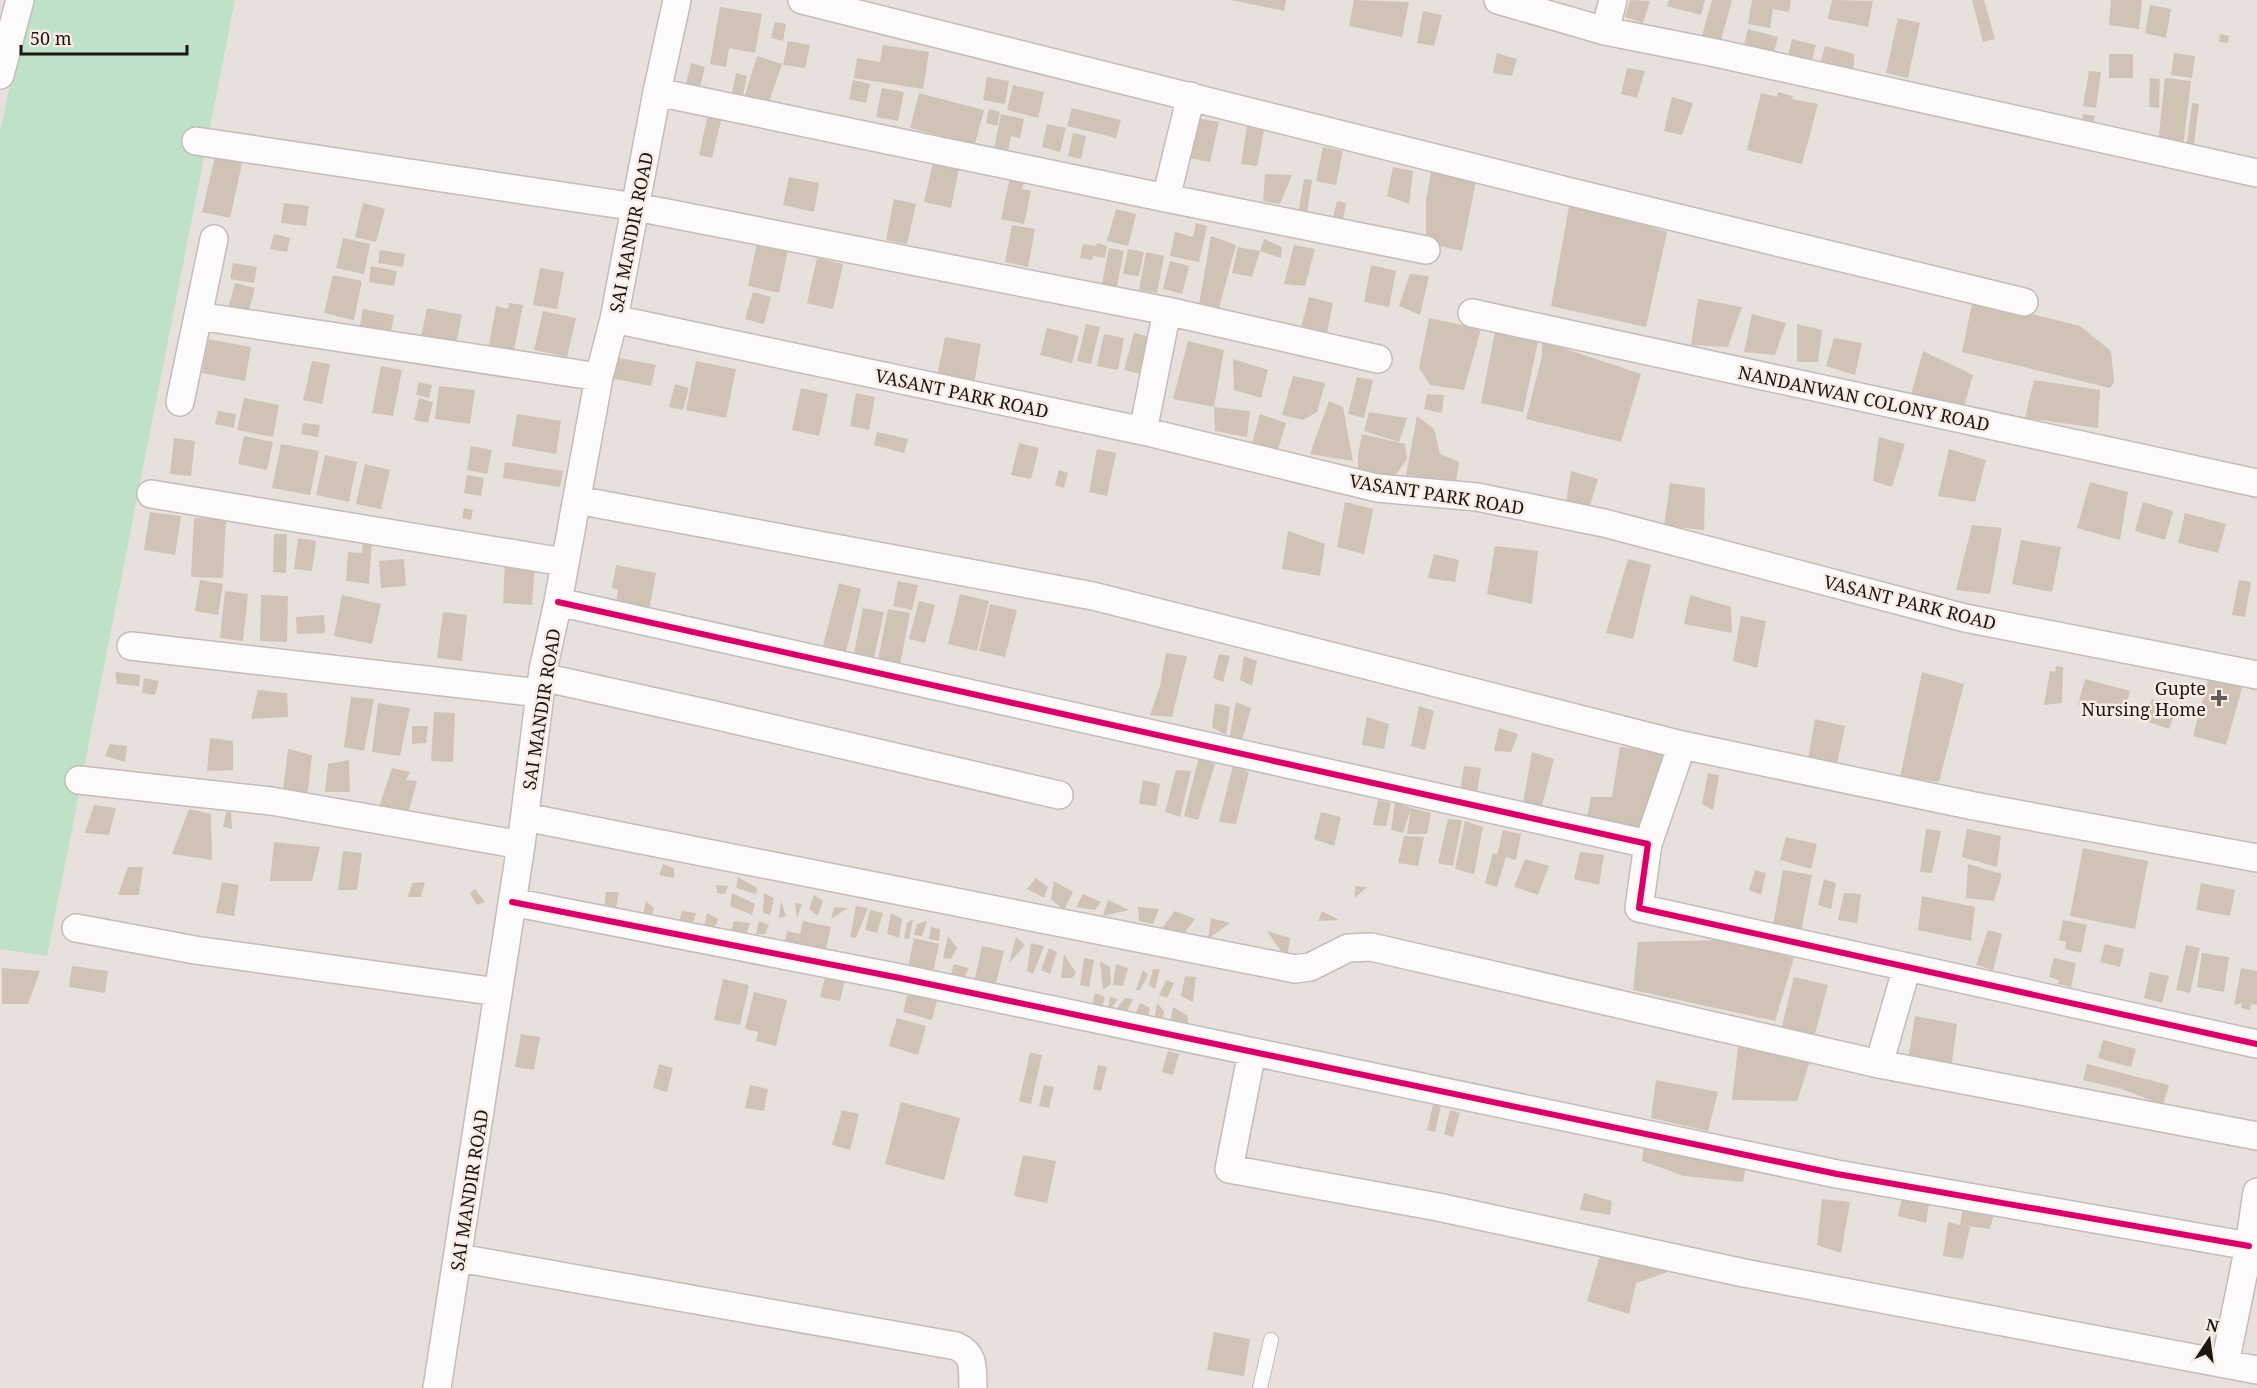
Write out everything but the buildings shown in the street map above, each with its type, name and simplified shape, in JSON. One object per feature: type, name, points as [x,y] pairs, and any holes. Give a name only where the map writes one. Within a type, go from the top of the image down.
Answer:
[{"type":"street","points":[[0,75],[20,0]]},
{"type":"street","name":"SAI MANDIR ROAD","points":[[437,1388],[459,1258],[521,845],[541,685],[599,377],[615,319],[657,92],[678,0]]},
{"type":"street","points":[[802,0],[1579,194],[2024,302]]},
{"type":"street","points":[[1498,0],[1605,31],[1716,53],[2257,173]]},
{"type":"street","points":[[1605,31],[1613,0]]},
{"type":"street","points":[[657,92],[1426,250]]},
{"type":"street","points":[[1166,198],[1191,96]]},
{"type":"street","points":[[196,141],[636,207],[1167,311],[1378,359]]},
{"type":"street","points":[[180,402],[214,239]]},
{"type":"street","points":[[1143,431],[1167,311]]},
{"type":"street","name":"NANDANWAN COLONY ROAD","points":[[1472,313],[2257,483]]},
{"type":"street","points":[[198,316],[599,377]]},
{"type":"street","name":"VASANT PARK ROAD","points":[[615,319],[1143,431],[1377,488],[1477,497],[1604,523],[1965,618],[2257,675]]},
{"type":"street","points":[[151,494],[564,562]]},
{"type":"street","points":[[577,500],[1093,596],[1682,745],[1974,806],[2257,858]]},
{"type":"street","points":[[558,602],[1648,844]]},
{"type":"street","points":[[131,646],[541,685],[714,715],[1059,795]]},
{"type":"street","points":[[1682,745],[1648,844],[1639,908],[2257,1044]]},
{"type":"street","points":[[79,780],[271,801],[521,845]]},
{"type":"street","points":[[525,817],[1295,969],[1310,967],[1348,948],[1371,947],[1879,1065],[2257,1136]]},
{"type":"street","points":[[512,902],[900,978],[1837,1174],[2249,1246]]},
{"type":"street","points":[[76,928],[195,950],[498,992]]},
{"type":"street","points":[[1879,1065],[1907,967]]},
{"type":"street","points":[[1252,1052],[1228,1169],[1438,1207],[1744,1273],[2257,1370]]},
{"type":"street","points":[[2224,1364],[2249,1246],[2257,1192]]},
{"type":"street","points":[[459,1258],[956,1346],[967,1351],[971,1359],[973,1388]]},
{"type":"lane","points":[[1260,1388],[1271,1340]]},
{"type":"green space","points":[[28,0],[235,0],[47,956],[0,949],[0,132]]},
{"type":"cycle path","points":[[558,602],[1648,844],[1639,908],[2257,1044]]},
{"type":"cycle path","points":[[512,902],[900,978],[1837,1174],[2249,1246]]},
{"type":"place","name":"Gupte Nursing Home","points":[[2219,698]]}]
